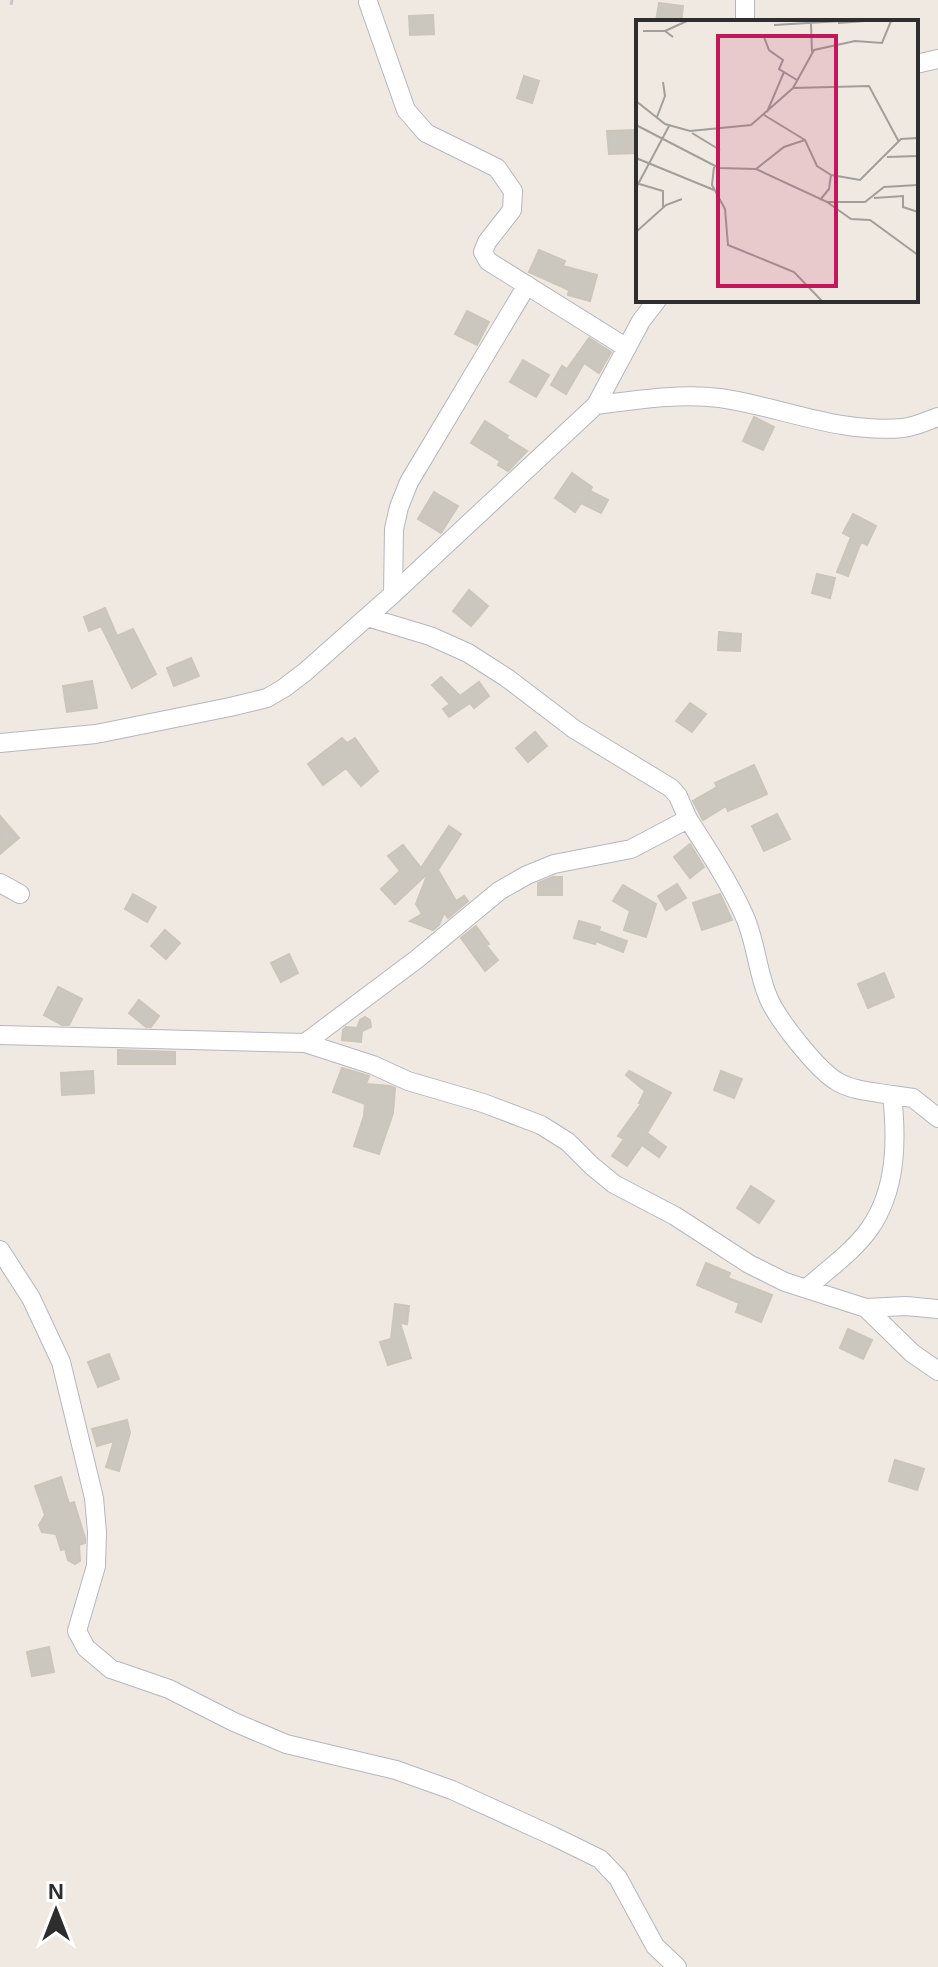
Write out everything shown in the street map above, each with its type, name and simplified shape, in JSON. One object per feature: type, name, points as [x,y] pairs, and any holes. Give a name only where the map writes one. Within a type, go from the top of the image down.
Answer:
[{"type":"street","points":[[368,2],[406,110],[426,133],[497,168],[513,191],[512,210],[483,252],[488,261],[627,348]]},
{"type":"street","points":[[918,64],[938,59]]},
{"type":"street","points":[[393,594],[394,529],[409,482],[527,285]]},
{"type":"street","points":[[0,742],[96,734],[267,698],[305,672],[393,594],[596,405],[641,321],[655,302]]},
{"type":"street","points":[[596,405],[670,397],[718,398],[844,427],[905,428],[938,417]]},
{"type":"street","points":[[367,617],[430,636],[468,653],[574,729],[671,788],[744,914],[768,998],[784,1024],[837,1082],[859,1090],[913,1098],[938,1118]]},
{"type":"street","points":[[305,1043],[465,922],[499,891],[554,864],[631,849],[688,819]]},
{"type":"street","points":[[0,883],[20,894]]},
{"type":"street","points":[[0,1035],[305,1043],[541,1125],[568,1142],[614,1184],[675,1216],[749,1264],[785,1282],[866,1308],[906,1306],[938,1309]]},
{"type":"street","points":[[807,1288],[869,1229],[882,1208],[895,1154],[892,1095]]},
{"type":"street","points":[[0,1250],[31,1298],[61,1362],[94,1498],[96,1566],[77,1631],[86,1648],[111,1669],[169,1689],[286,1744],[396,1770],[452,1790],[600,1859],[618,1878],[655,1946],[677,1967]]},
{"type":"street","points":[[866,1308],[912,1353],[938,1371]]},
{"type":"building","points":[[659,3],[683,6],[681,20],[656,20]]},
{"type":"building","points":[[433,15],[434,34],[410,35],[409,16]]},
{"type":"building","points":[[524,76],[539,81],[532,103],[517,98]]},
{"type":"building","points":[[636,130],[636,153],[609,154],[607,131]]},
{"type":"building","points":[[539,250],[565,261],[563,266],[597,275],[590,301],[568,295],[569,290],[529,272]]},
{"type":"building","points":[[467,311],[489,322],[477,345],[455,334]]},
{"type":"building","points":[[589,338],[611,352],[599,373],[584,363],[566,394],[551,385],[562,366],[567,369]]},
{"type":"building","points":[[523,360],[549,375],[536,397],[510,382]]},
{"type":"building","points":[[754,417],[774,427],[763,450],[743,441]]},
{"type":"building","points":[[485,421],[527,451],[508,471],[498,465],[500,461],[471,443]]},
{"type":"building","points":[[572,473],[592,487],[590,491],[608,500],[601,513],[581,503],[575,512],[555,498]]},
{"type":"building","points":[[434,492],[458,506],[441,533],[418,519]]},
{"type":"building","points":[[853,514],[876,526],[867,545],[861,542],[848,576],[837,572],[851,537],[843,533]]},
{"type":"building","points":[[817,574],[835,578],[830,598],[812,593]]},
{"type":"building","points":[[469,590],[488,606],[471,626],[453,611]]},
{"type":"building","points":[[105,608],[117,636],[133,629],[156,674],[132,688],[101,626],[89,631],[84,617]]},
{"type":"building","points":[[719,632],[741,634],[740,651],[718,650]]},
{"type":"building","points":[[191,658],[199,676],[174,686],[167,668]]},
{"type":"building","points":[[441,677],[460,696],[479,682],[489,696],[474,708],[470,703],[449,717],[443,709],[450,704],[432,685]]},
{"type":"building","points":[[92,681],[97,708],[67,712],[63,686]]},
{"type":"building","points":[[690,703],[706,714],[692,732],[676,721]]},
{"type":"building","points":[[535,732],[547,746],[528,762],[516,748]]},
{"type":"building","points":[[342,738],[347,743],[355,738],[378,771],[361,786],[346,768],[323,785],[308,764]]},
{"type":"building","points":[[754,765],[767,794],[728,811],[726,806],[703,820],[693,801],[717,787],[715,783]]},
{"type":"building","points":[[777,814],[790,839],[764,851],[752,826]]},
{"type":"building","points":[[0,816],[19,838],[0,854]]},
{"type":"building","points":[[449,826],[461,834],[438,870],[456,901],[464,896],[468,901],[448,918],[444,913],[433,930],[410,921],[422,914],[416,904],[428,873],[395,904],[381,889],[400,871],[388,856],[403,845],[421,868]]},
{"type":"building","points":[[690,844],[704,867],[690,878],[674,857]]},
{"type":"building","points":[[562,877],[562,895],[538,895],[538,883]]},
{"type":"building","points":[[677,884],[686,898],[666,910],[658,896]]},
{"type":"building","points":[[623,885],[656,904],[646,937],[624,930],[630,911],[613,901]]},
{"type":"building","points":[[133,894],[156,907],[147,922],[125,909]]},
{"type":"building","points":[[720,894],[732,920],[702,930],[693,903]]},
{"type":"building","points":[[579,921],[600,927],[599,931],[627,941],[623,952],[596,941],[595,944],[574,938]]},
{"type":"building","points":[[476,926],[498,960],[485,971],[461,938]]},
{"type":"building","points":[[165,930],[180,943],[166,959],[151,946]]},
{"type":"building","points":[[289,954],[298,973],[281,982],[271,963]]},
{"type":"building","points":[[884,973],[894,997],[868,1008],[858,984]]},
{"type":"building","points":[[58,987],[82,999],[69,1025],[62,1025],[44,1015]]},
{"type":"building","points":[[139,1000],[159,1016],[151,1027],[146,1027],[129,1013]]},
{"type":"building","points":[[365,1017],[370,1020],[371,1027],[362,1031],[361,1042],[342,1040],[346,1027],[357,1028]]},
{"type":"building","points":[[118,1050],[175,1052],[175,1064],[118,1064]]},
{"type":"building","points":[[342,1068],[369,1076],[366,1084],[395,1088],[393,1113],[379,1154],[354,1146],[365,1104],[333,1092]]},
{"type":"building","points":[[93,1071],[94,1093],[62,1095],[61,1073]]},
{"type":"building","points":[[629,1071],[671,1093],[647,1133],[666,1147],[659,1157],[642,1145],[627,1166],[612,1156],[624,1139],[618,1136],[641,1104],[645,1091],[626,1075]]},
{"type":"building","points":[[721,1071],[742,1079],[734,1098],[714,1090]]},
{"type":"building","points":[[751,1186],[774,1201],[759,1223],[737,1208]]},
{"type":"building","points":[[706,1263],[730,1273],[728,1278],[772,1295],[761,1322],[736,1312],[739,1303],[697,1285]]},
{"type":"building","points":[[395,1304],[409,1306],[407,1324],[400,1323],[411,1358],[388,1365],[380,1342],[391,1339]]},
{"type":"building","points":[[848,1329],[872,1340],[863,1359],[840,1348]]},
{"type":"building","points":[[109,1354],[119,1379],[98,1387],[88,1362]]},
{"type":"building","points":[[127,1420],[130,1433],[119,1471],[106,1467],[114,1441],[97,1446],[92,1429]]},
{"type":"building","points":[[895,1460],[924,1469],[917,1490],[889,1481]]},
{"type":"building","points":[[61,1477],[69,1504],[74,1502],[85,1538],[85,1543],[79,1545],[80,1561],[75,1564],[68,1560],[65,1549],[61,1550],[56,1534],[42,1532],[39,1525],[45,1515],[35,1486]]},
{"type":"building","points":[[49,1647],[54,1672],[32,1676],[27,1652]]}]
